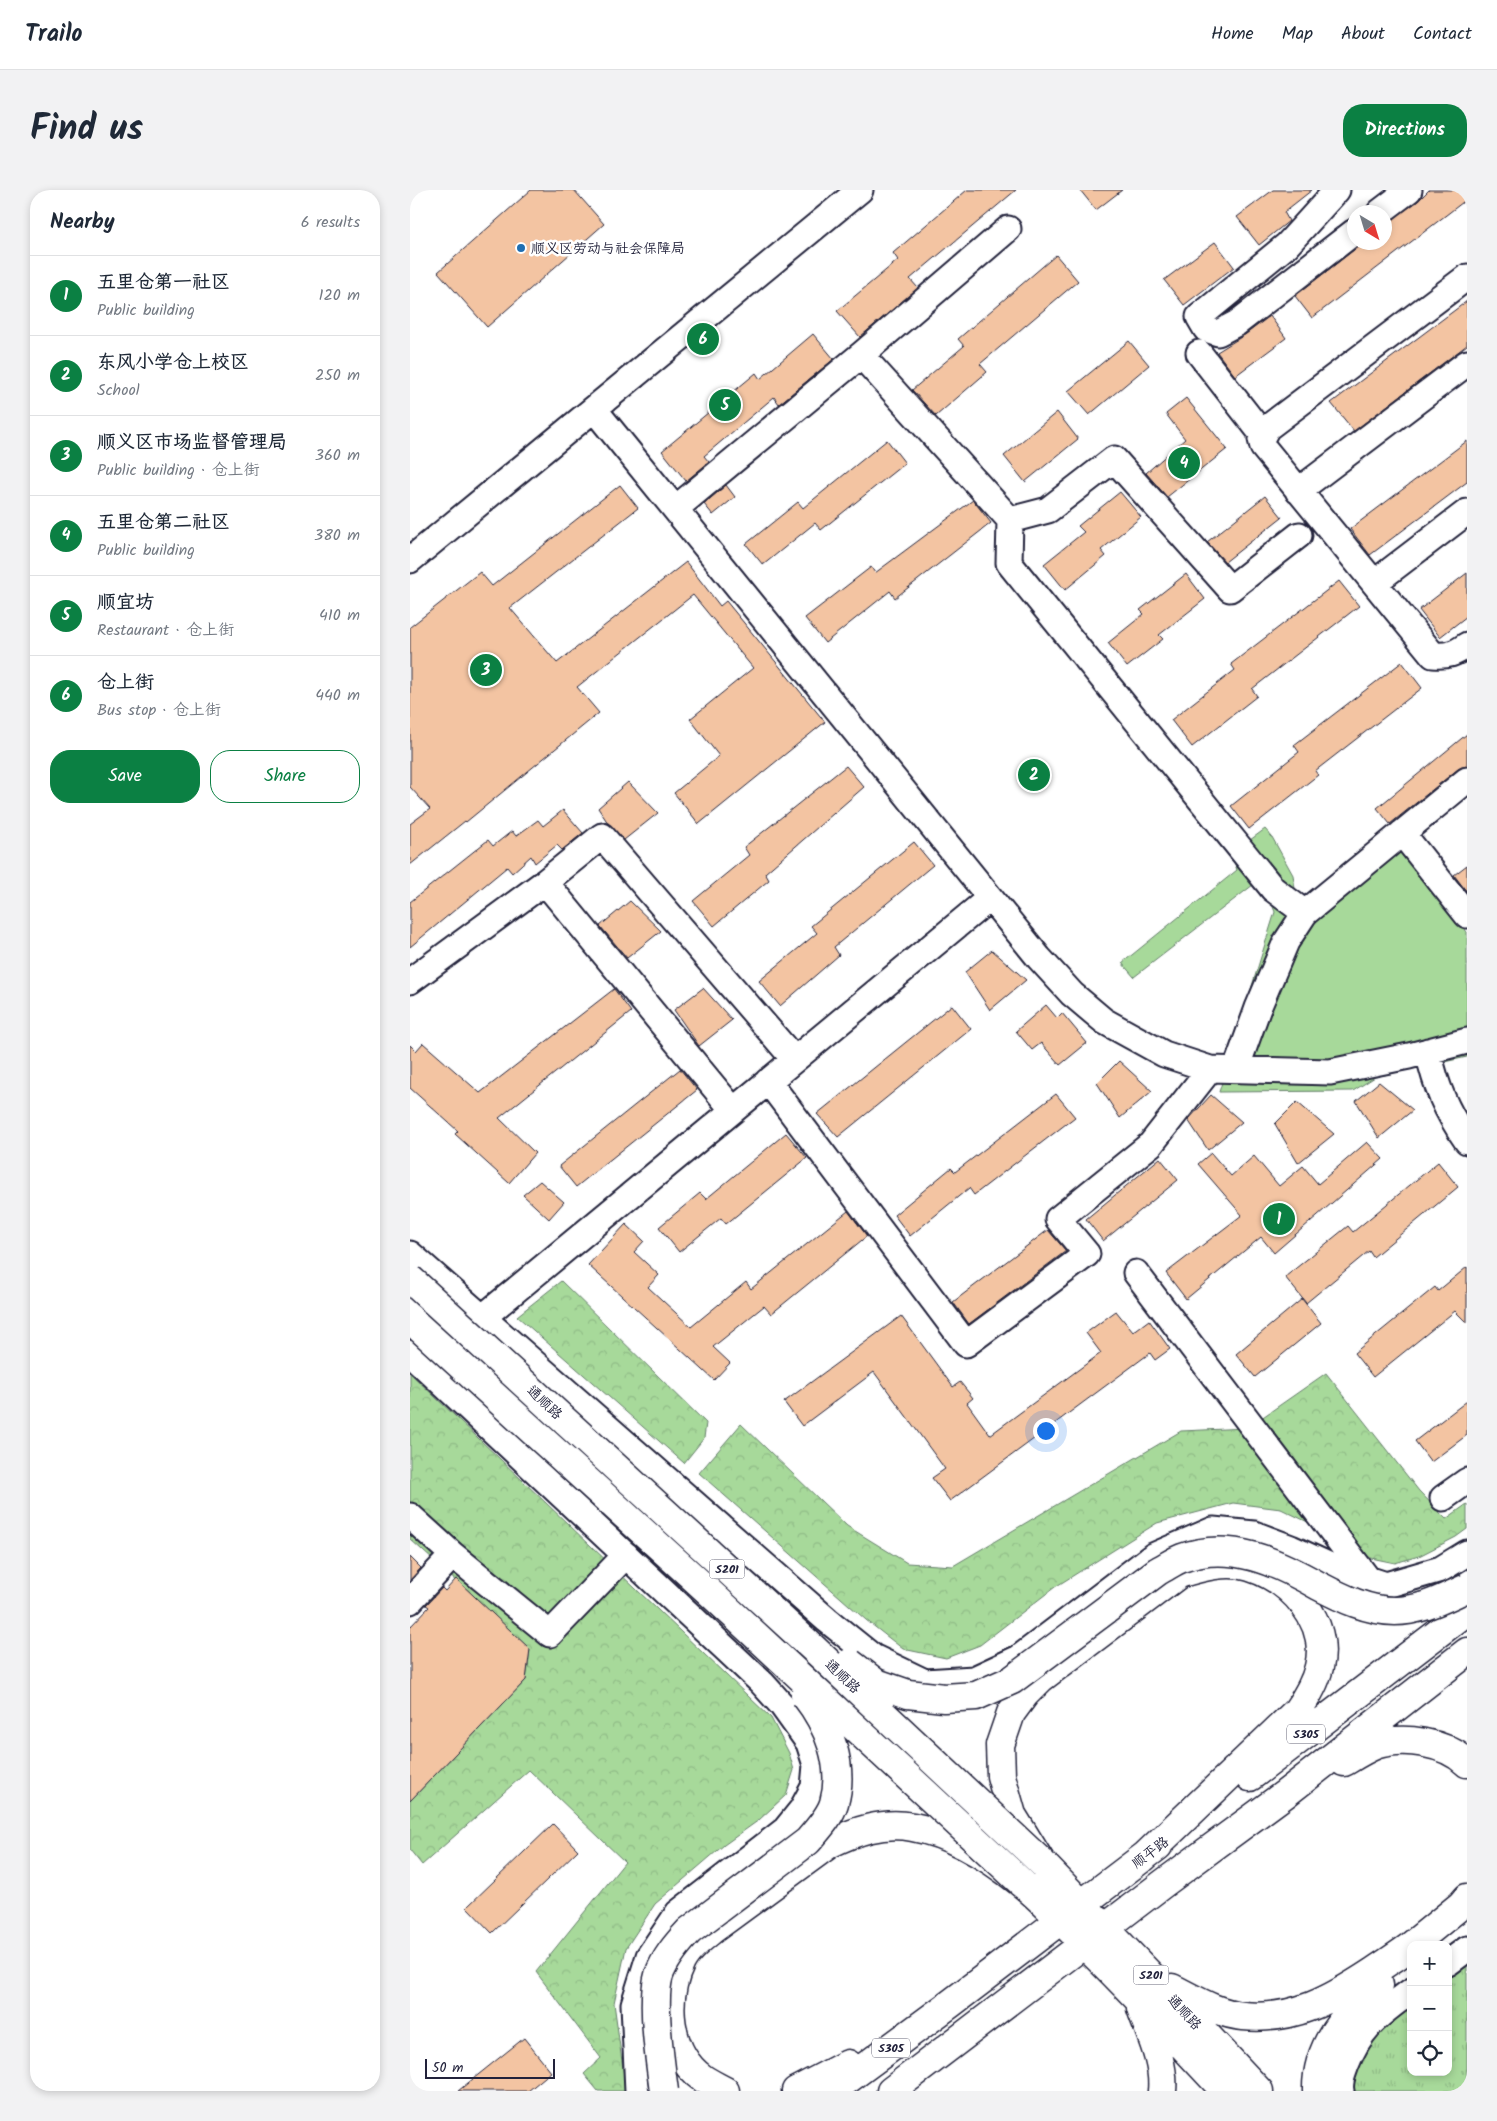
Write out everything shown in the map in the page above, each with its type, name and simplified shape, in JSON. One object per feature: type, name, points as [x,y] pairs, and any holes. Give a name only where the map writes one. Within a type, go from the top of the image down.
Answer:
[{"type":"main road","name":"通顺路","points":[[410,1279],[732,1574],[1041,1862],[1146,1988],[1225,2091]]},
{"type":"main road","name":"通顺路","points":[[410,1319],[707,1590],[1021,1882],[1146,1988],[1259,2091]]},
{"type":"main road","points":[[732,1574],[804,1625],[876,1683],[908,1694],[944,1698],[976,1696],[1012,1680],[1158,1571],[1181,1559],[1202,1552],[1228,1552],[1264,1559],[1278,1564],[1342,1598],[1370,1608],[1395,1611],[1421,1608],[1467,1588]]},
{"type":"main road","points":[[1041,1862],[1012,1815],[1001,1776],[1000,1745],[1011,1713],[1025,1694],[1041,1678],[1179,1574],[1204,1566],[1249,1567],[1283,1582],[1293,1591],[1310,1613],[1318,1632],[1321,1650],[1319,1667],[1311,1692],[1297,1711],[1144,1857]]},
{"type":"main road","points":[[664,2091],[659,2051],[656,1998],[659,1976],[674,1948],[689,1931],[808,1841],[822,1824],[834,1804],[837,1780],[837,1762],[826,1728],[813,1704],[798,1685],[707,1590]]},
{"type":"main road","name":"顺平路","points":[[832,2091],[950,2004],[1467,1611]]},
{"type":"main road","name":"S305","points":[[891,2091],[1284,1794],[1467,1652]]},
{"type":"main road","points":[[1189,1865],[1346,1761],[1375,1746],[1404,1742],[1436,1745],[1460,1756],[1467,1763]]},
{"type":"main road","points":[[726,2091],[701,2077],[683,2057],[672,2032],[673,1985],[681,1961],[695,1943],[829,1844],[868,1828],[911,1826],[941,1834],[968,1847],[1021,1882]]},
{"type":"main road","points":[[1416,1941],[1467,1898]]},
{"type":"main road","points":[[1436,1941],[1467,1915]]},
{"type":"main road","points":[[1162,2091],[1163,2084],[1146,1988],[1242,2016],[1276,2017],[1301,2011],[1338,1995],[1407,1948]]},
{"type":"main road","points":[[1317,2091],[1317,2075],[1336,2027],[1362,1998],[1407,1963]]},
{"type":"main road","points":[[796,2091],[890,2040],[950,2004]]},
{"type":"main road","points":[[902,2091],[954,2043]]},
{"type":"street","points":[[410,560],[860,190]]},
{"type":"street","points":[[1336,190],[1287,245],[1199,317],[1206,329],[1218,333],[1237,323],[1347,237]]},
{"type":"street","points":[[1389,205],[1409,190]]},
{"type":"street","points":[[675,509],[1008,229]]},
{"type":"street","points":[[1467,277],[1267,428],[1261,439],[1263,447],[1433,656],[1456,654],[1467,645]]},
{"type":"street","points":[[1199,353],[1264,435]]},
{"type":"street","points":[[860,355],[1010,520],[1010,563],[1273,890],[1305,913]]},
{"type":"street","points":[[1298,491],[1467,363]]},
{"type":"street","points":[[594,409],[1039,958],[1072,994],[1104,1021],[1164,1054],[1210,1069],[1330,1072],[1428,1052],[1467,1041]]},
{"type":"street","points":[[1010,520],[1048,510],[1114,459],[1230,589],[1299,535]]},
{"type":"street","points":[[1374,583],[1467,512]]},
{"type":"street","points":[[1236,1069],[1258,1008],[1286,942],[1305,913],[1467,780]]},
{"type":"street","points":[[1402,833],[1467,915]]},
{"type":"street","points":[[410,981],[545,882],[602,836],[794,1059]]},
{"type":"street","points":[[545,882],[733,1110]]},
{"type":"street","points":[[482,1318],[990,898]]},
{"type":"street","points":[[1428,1052],[1441,1097],[1451,1118],[1467,1141]]},
{"type":"street","points":[[768,1081],[966,1344],[1087,1254],[1058,1219],[1152,1144],[1210,1069]]},
{"type":"street","points":[[410,1254],[827,1620],[873,1658],[925,1682],[974,1679],[1019,1658],[1153,1556],[1213,1530],[1254,1534],[1337,1569],[1386,1586],[1442,1569],[1467,1553]]},
{"type":"street","points":[[1136,1273],[1368,1579]]},
{"type":"street","points":[[410,1353],[762,1683],[809,1743],[816,1765],[814,1787],[802,1809],[785,1830],[678,1913],[649,1956],[634,2004],[638,2091]]},
{"type":"street","points":[[1444,1498],[1467,1481]]},
{"type":"street","points":[[410,1516],[453,1555],[550,1634],[626,1555]]},
{"type":"street","points":[[410,1601],[453,1555]]},
{"type":"street","points":[[1452,1960],[1467,1948]]},
{"type":"street","points":[[1341,2091],[1340,2084],[1354,2044],[1374,2020],[1407,1994]]},
{"type":"green space","points":[[1265,829],[1272,837],[1293,875],[1301,930],[1401,851],[1467,932],[1467,1057],[1375,1077],[1353,1091],[1219,1092],[1275,912],[1262,878],[1134,977],[1122,963],[1237,870],[1231,854]]},
{"type":"green space","points":[[561,1281],[706,1423],[704,1438],[684,1463],[517,1316]]},
{"type":"green space","points":[[410,1373],[771,1718],[789,1753],[794,1770],[786,1795],[759,1820],[724,1845],[655,1904],[626,1948],[614,2003],[626,2091],[598,2091],[584,2074],[601,2058],[536,1972],[625,1862],[529,1770],[422,1865],[410,1850],[410,1801],[526,1680],[530,1649],[410,1539]]},
{"type":"green space","points":[[1326,1373],[1419,1491],[1446,1519],[1467,1504],[1467,1529],[1456,1537],[1419,1556],[1395,1563],[1371,1558],[1314,1525],[1281,1509],[1233,1503],[1157,1523],[1055,1587],[980,1645],[946,1658],[903,1649],[866,1620],[699,1473],[741,1424],[847,1526],[907,1563],[953,1566],[1181,1431],[1247,1428]]},
{"type":"green space","points":[[1467,1963],[1467,2091],[1353,2091],[1353,2067],[1370,2035],[1407,2008],[1407,2076],[1452,2076],[1452,1974]]},
{"type":"building","name":"顺义区劳动与社会保障局","points":[[531,190],[574,190],[604,224],[487,327],[438,272]]},
{"type":"building","points":[[967,190],[1016,190],[910,279],[918,288],[860,337],[837,311],[898,260],[893,253]]},
{"type":"building","points":[[1080,190],[1122,190],[1096,210]]},
{"type":"building","points":[[1273,190],[1312,190],[1284,212],[1289,221],[1259,245],[1237,217]]},
{"type":"building","points":[[1429,190],[1467,190],[1467,199],[1312,318],[1295,296],[1354,250],[1392,250],[1392,219],[1418,201]]},
{"type":"building","points":[[1215,242],[1234,267],[1184,305],[1164,280]]},
{"type":"building","points":[[1056,255],[1078,281],[980,364],[987,372],[936,416],[912,390],[964,346],[958,339]]},
{"type":"building","points":[[1467,301],[1467,345],[1354,431],[1331,403]]},
{"type":"building","points":[[1270,316],[1286,338],[1235,376],[1217,352]]},
{"type":"building","points":[[813,334],[834,359],[779,404],[774,397],[704,456],[709,462],[686,481],[662,451],[756,373],[760,379]]},
{"type":"building","points":[[1129,341],[1149,365],[1089,415],[1068,391]]},
{"type":"building","points":[[1186,398],[1227,449],[1167,497],[1146,473],[1185,439],[1166,414]]},
{"type":"building","points":[[1057,412],[1078,439],[1025,482],[1004,456]]},
{"type":"building","points":[[887,440],[905,463],[821,530],[815,523],[763,565],[746,544],[798,502],[803,508]]},
{"type":"building","points":[[1467,441],[1467,482],[1370,555],[1350,529]]},
{"type":"building","points":[[620,485],[638,508],[510,608],[557,663],[686,562],[720,606],[726,601],[825,722],[699,824],[674,793],[719,756],[690,719],[753,668],[693,595],[577,687],[599,713],[466,822],[410,865],[410,824],[430,809],[410,787],[410,627],[480,572],[492,586]]},
{"type":"building","points":[[726,485],[735,497],[713,515],[704,504]]},
{"type":"building","points":[[1120,492],[1141,517],[1101,550],[1106,556],[1065,590],[1044,564],[1084,532],[1078,526]]},
{"type":"building","points":[[1265,496],[1282,517],[1225,562],[1207,542]]},
{"type":"building","points":[[973,500],[991,523],[895,598],[890,591],[825,643],[805,618],[871,567],[875,573]]},
{"type":"building","points":[[1467,573],[1467,616],[1440,637],[1419,610]]},
{"type":"building","points":[[1186,574],[1205,599],[1159,635],[1163,639],[1127,667],[1108,643],[1144,614],[1140,610]]},
{"type":"building","points":[[1339,581],[1359,606],[1252,689],[1257,696],[1192,747],[1171,720],[1235,670],[1231,664]]},
{"type":"building","points":[[1402,662],[1422,688],[1315,771],[1318,775],[1249,829],[1231,806],[1299,752],[1294,745]]},
{"type":"building","points":[[1467,734],[1467,766],[1458,769],[1390,824],[1377,808]]},
{"type":"building","points":[[846,766],[864,787],[765,873],[769,880],[714,926],[693,901],[749,855],[744,847]]},
{"type":"building","points":[[628,782],[658,813],[624,840],[608,823],[598,808]]},
{"type":"building","points":[[563,810],[583,833],[562,850],[557,845],[535,863],[531,856],[512,873],[507,867],[410,947],[410,902],[488,840],[493,846],[512,831],[516,836],[538,820],[543,826]]},
{"type":"building","points":[[914,842],[933,865],[834,947],[839,955],[780,1006],[759,981],[817,933],[811,926]]},
{"type":"building","points":[[1467,865],[1467,892],[1454,875]]},
{"type":"building","points":[[630,901],[661,931],[627,958],[600,926]]},
{"type":"building","points":[[992,950],[1026,980],[990,1010],[965,972]]},
{"type":"building","points":[[703,988],[732,1020],[699,1046],[674,1010]]},
{"type":"building","points":[[614,989],[631,1012],[499,1118],[535,1153],[509,1183],[455,1134],[458,1131],[410,1088],[410,1045],[416,1051],[423,1043],[480,1093]]},
{"type":"building","points":[[952,1005],[971,1029],[838,1137],[817,1114]]},
{"type":"building","points":[[1046,1005],[1057,1018],[1062,1013],[1087,1043],[1060,1065],[1041,1043],[1032,1050],[1016,1031]]},
{"type":"building","points":[[1119,1061],[1152,1091],[1120,1118],[1097,1083]]},
{"type":"building","points":[[680,1069],[697,1090],[576,1187],[559,1166]]},
{"type":"building","points":[[1379,1082],[1413,1110],[1379,1138],[1356,1101]]},
{"type":"building","points":[[1056,1094],[1075,1117],[974,1195],[969,1188],[910,1236],[894,1215],[951,1168],[955,1172]]},
{"type":"building","points":[[1211,1095],[1242,1122],[1208,1150],[1188,1120]]},
{"type":"building","points":[[1297,1102],[1334,1134],[1298,1163],[1275,1124]]},
{"type":"building","points":[[786,1133],[807,1158],[726,1224],[721,1218],[679,1252],[659,1227],[700,1193],[706,1199]]},
{"type":"building","points":[[1367,1142],[1383,1159],[1274,1253],[1261,1237],[1186,1299],[1166,1273],[1242,1215],[1198,1164],[1211,1153],[1231,1176],[1254,1156],[1279,1186],[1303,1166],[1318,1184]]},
{"type":"building","points":[[1160,1158],[1178,1180],[1103,1241],[1086,1219]]},
{"type":"building","points":[[1438,1162],[1458,1187],[1373,1257],[1369,1251],[1306,1303],[1285,1277],[1348,1226],[1353,1232]]},
{"type":"building","points":[[540,1181],[564,1202],[549,1219],[523,1195]]},
{"type":"building","points":[[848,1211],[867,1236],[771,1314],[764,1306],[713,1347],[730,1363],[714,1380],[588,1265],[626,1224],[644,1241],[634,1252],[659,1275],[648,1287],[691,1327],[746,1282],[751,1289]]},
{"type":"building","points":[[1048,1230],[1066,1251],[969,1324],[953,1302]]},
{"type":"building","points":[[1467,1267],[1467,1323],[1455,1311],[1373,1377],[1354,1353],[1435,1287],[1438,1291]]},
{"type":"building","points":[[1302,1299],[1321,1323],[1255,1377],[1236,1354]]},
{"type":"building","points":[[1116,1311],[1133,1332],[1149,1320],[1170,1349],[1155,1360],[1150,1353],[950,1501],[932,1478],[945,1469],[874,1372],[802,1426],[784,1402],[901,1316],[953,1387],[960,1382],[973,1398],[967,1403],[990,1435],[1101,1353],[1086,1333]]},
{"type":"building","points":[[1467,1401],[1467,1435],[1431,1462],[1415,1441]]},
{"type":"building","points":[[410,1557],[421,1568],[410,1580]]},
{"type":"building","points":[[456,1579],[530,1649],[526,1680],[410,1801],[410,1627],[429,1607],[426,1605],[442,1588],[445,1591]]},
{"type":"building","points":[[553,1824],[578,1850],[492,1933],[467,1907]]},
{"type":"building","points":[[524,2038],[551,2072],[528,2091],[458,2091]]},
{"type":"tunnel","points":[[762,1683],[827,1620]]},
{"type":"place","name":"顺义区劳动与社会保障局","points":[[521,248]]},
{"type":"place","name":"仓上街","points":[[703,339]]},
{"type":"place","name":"顺宜坊","points":[[725,405]]},
{"type":"place","name":"五里仓第二社区","points":[[1184,463]]},
{"type":"place","name":"顺义区市场监督管理局","points":[[486,670]]},
{"type":"place","name":"东风小学仓上校区","points":[[1034,775]]},
{"type":"place","name":"五里仓第一社区","points":[[1279,1219]]}]
